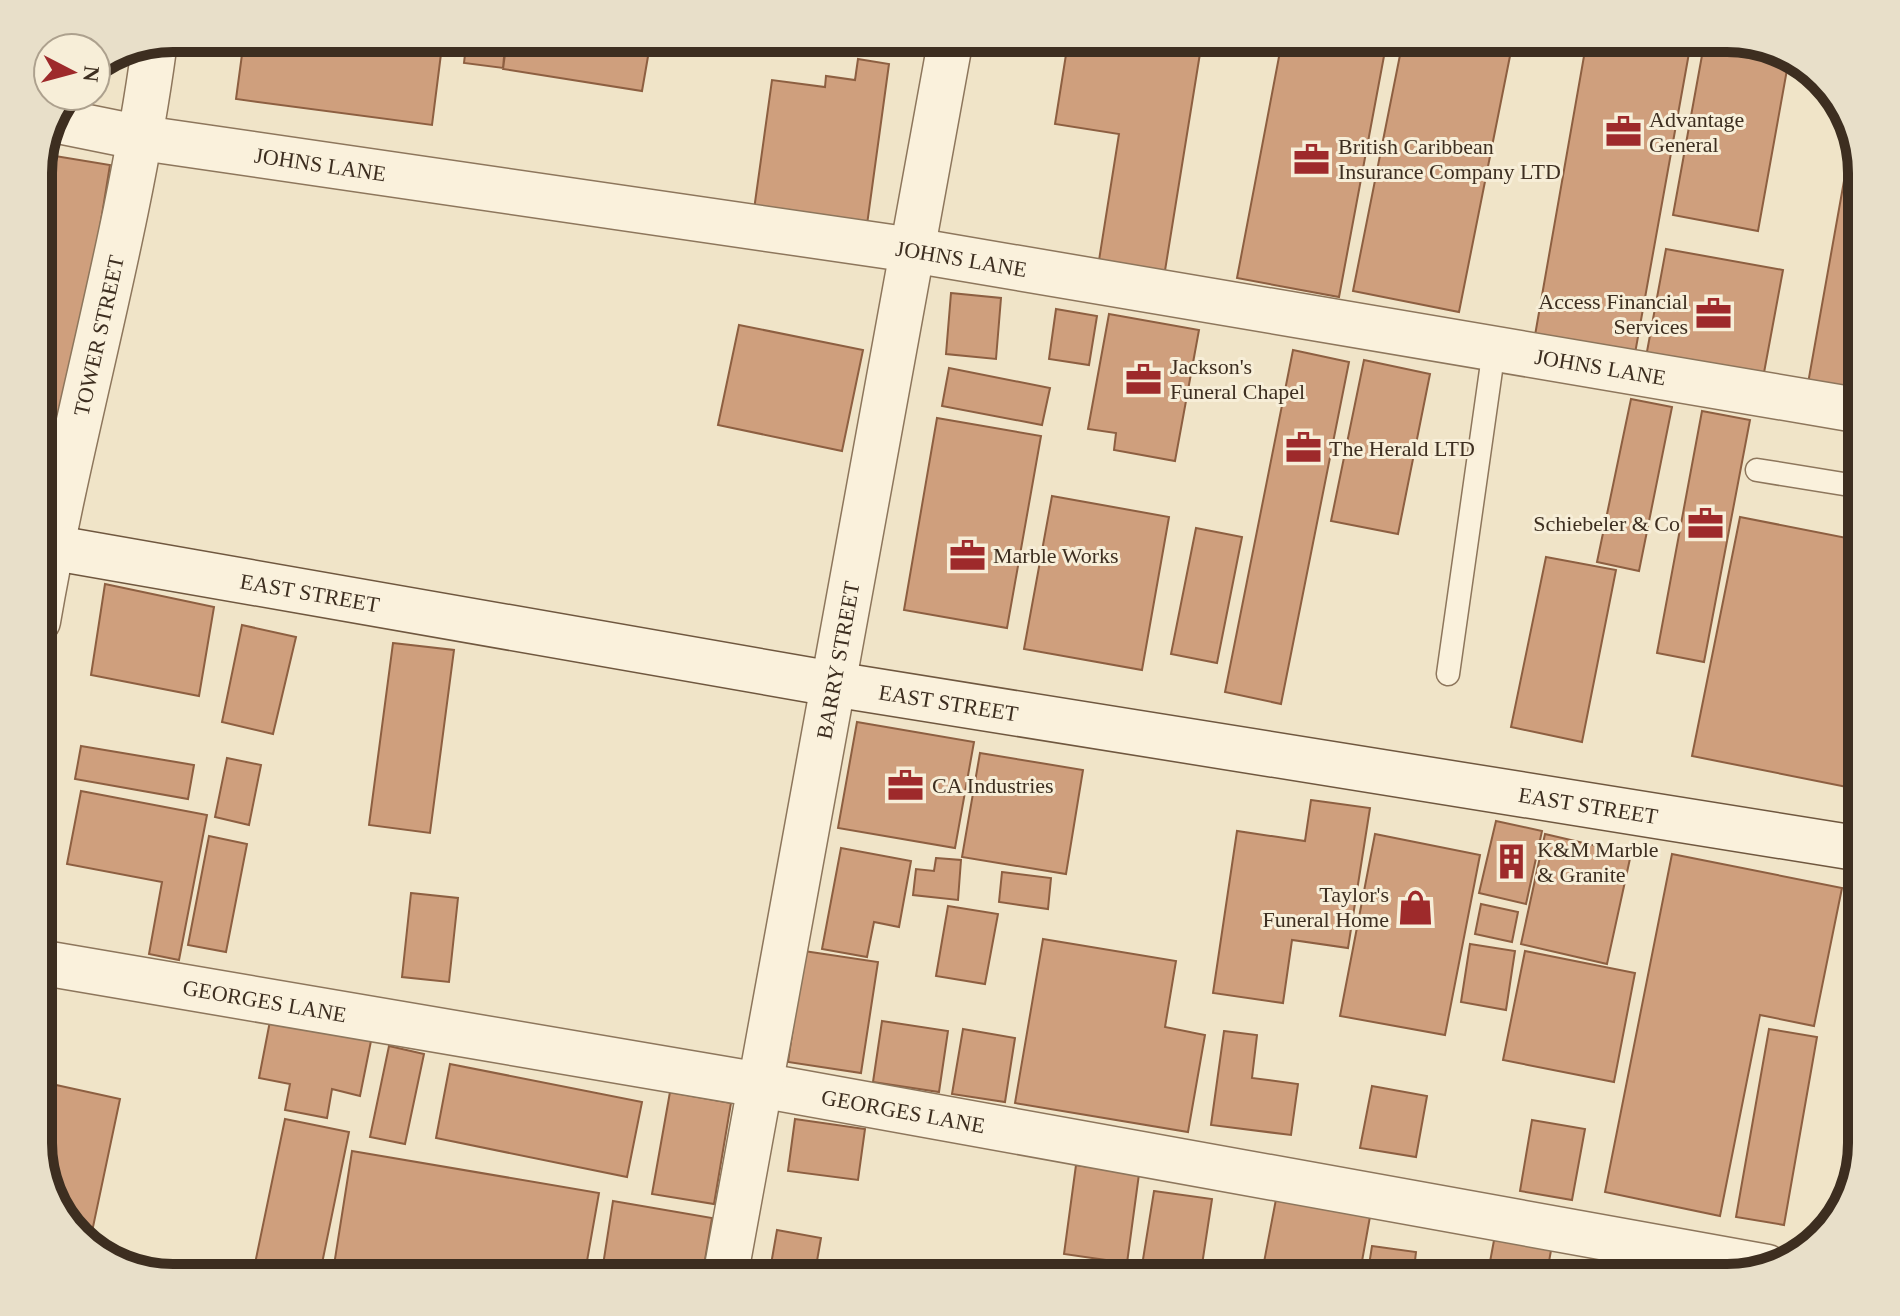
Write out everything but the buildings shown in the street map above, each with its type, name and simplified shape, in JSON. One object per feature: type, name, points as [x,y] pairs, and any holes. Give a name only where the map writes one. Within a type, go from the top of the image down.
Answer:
[{"type":"street","name":"BARRY STREET","points":[[728,1264],[948,52]]},
{"type":"street","name":"TOWER STREET","points":[[52,517],[142,138],[153,54]]},
{"type":"street","name":"JOHNS LANE","points":[[63,122],[142,138],[912,250],[1848,409]]},
{"type":"street","name":"EAST STREET","points":[[52,547],[833,684],[1848,847]]},
{"type":"street","name":"GEORGES LANE","points":[[52,964],[760,1085],[1744,1263]]},
{"type":"lane","points":[[1448,674],[1494,349]]},
{"type":"lane","points":[[1757,470],[1848,485]]},
{"type":"place","name":"Advantage General","points":[[1623,132]]},
{"type":"place","name":"British Caribbean Insurance Company LTD","points":[[1312,159]]},
{"type":"place","name":"Access Financial Services","points":[[1714,314]]},
{"type":"place","name":"Jackson's Funeral Chapel","points":[[1144,379]]},
{"type":"place","name":"The Herald LTD","points":[[1303,448]]},
{"type":"place","name":"Schiebeler & Co","points":[[1706,523]]},
{"type":"place","name":"Marble Works","points":[[967,555]]},
{"type":"place","name":"CA Industries","points":[[906,785]]},
{"type":"place","name":"K&M Marble & Granite","points":[[1511,862]]},
{"type":"place","name":"Taylor's Funeral Home","points":[[1415,907]]}]
